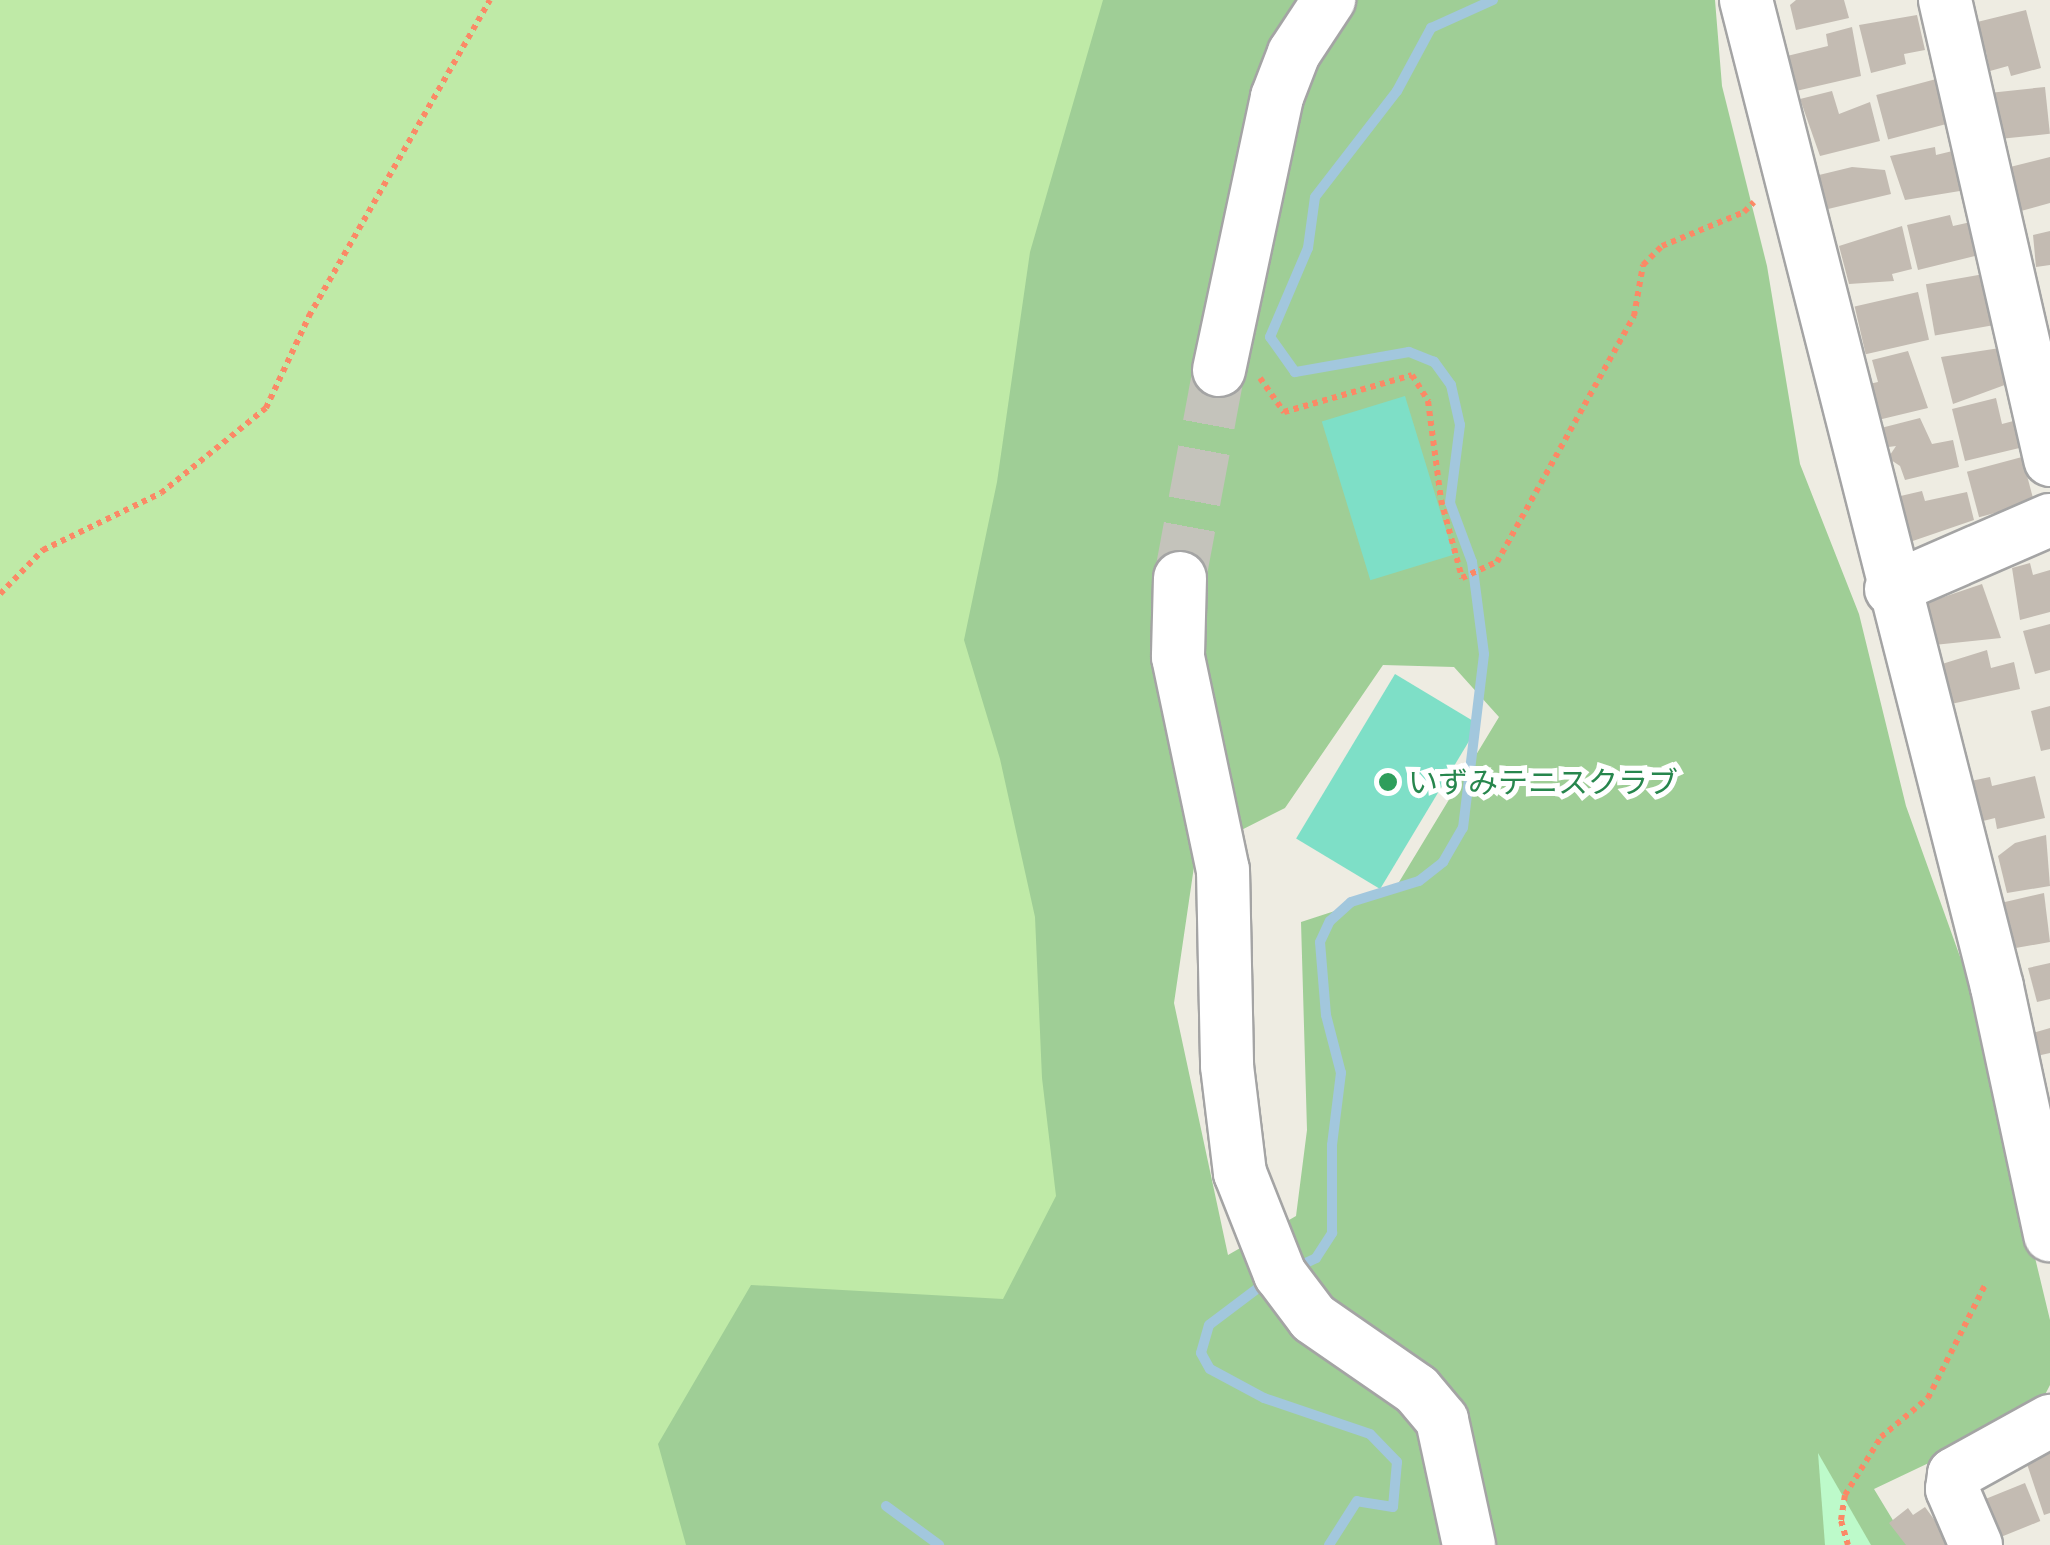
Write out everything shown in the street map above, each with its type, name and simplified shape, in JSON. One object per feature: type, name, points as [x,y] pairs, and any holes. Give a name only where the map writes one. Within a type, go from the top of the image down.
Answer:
[{"type":"street","points":[[1219,370],[1278,97],[1294,53],[1330,0]]},
{"type":"street","points":[[1746,0],[1891,589],[1997,987],[2047,1213]]},
{"type":"street","points":[[1945,0],[2050,460]]},
{"type":"street","points":[[1891,589],[2050,520]]},
{"type":"street","points":[[1180,578],[1178,657],[1223,870],[1227,1066],[1240,1172],[1280,1274],[1313,1318],[1418,1390],[1442,1420],[1469,1545]]},
{"type":"street","points":[[1976,1545],[1952,1489],[1954,1474],[2050,1421]]},
{"type":"path","points":[[0,594],[44,550],[161,493],[266,408],[309,316],[490,0]]},
{"type":"path","points":[[1235,306],[1250,363],[1284,412],[1412,375],[1424,387],[1440,500],[1462,578],[1497,562],[1634,316],[1642,264],[1676,238],[1744,212]]},
{"type":"path","points":[[1848,1545],[1841,1520],[1845,1495],[1880,1436],[1928,1398],[1985,1285]]},
{"type":"green space","points":[[0,0],[1189,0],[1075,1340],[817,1545],[0,1545]]},
{"type":"green space","points":[[1103,0],[1715,0],[1722,86],[1767,266],[1800,464],[1859,614],[1906,806],[1968,979],[2050,1320],[2050,1385],[2036,1412],[1874,1489],[1908,1545],[686,1545],[658,1444],[751,1285],[1003,1299],[1056,1196],[1042,1078],[1035,917],[1000,759],[964,640],[997,482],[1030,252]],"holes":[[[1383,665],[1454,667],[1499,717],[1393,892],[1301,922],[1307,1130],[1296,1216],[1228,1255],[1174,1003],[1196,853],[1285,808]]]},
{"type":"green space","points":[[1405,396],[1454,555],[1370,580],[1322,421]]},
{"type":"green space","name":"いずみテニスクラブ","points":[[1395,674],[1479,724],[1380,889],[1296,839]]},
{"type":"green space","points":[[1818,1453],[1871,1545],[1825,1545]]},
{"type":"building","points":[[1796,0],[1844,0],[1849,18],[1796,30],[1790,5]]},
{"type":"building","points":[[2026,10],[2041,68],[2011,76],[2008,66],[1990,71],[1986,52],[1976,55],[1969,24]]},
{"type":"building","points":[[1917,15],[1925,50],[1904,54],[1906,64],[1871,73],[1859,25]]},
{"type":"building","points":[[1852,27],[1861,76],[1796,91],[1787,56],[1828,46],[1826,34]]},
{"type":"building","points":[[1940,78],[1952,122],[1888,140],[1876,95]]},
{"type":"building","points":[[2045,87],[2050,134],[1989,140],[1984,93]]},
{"type":"building","points":[[1832,91],[1839,114],[1870,102],[1880,141],[1820,156],[1800,99]]},
{"type":"building","points":[[1935,147],[1936,155],[1965,148],[1966,190],[1905,200],[1890,156]]},
{"type":"building","points":[[2050,157],[2050,203],[2021,211],[2010,167]]},
{"type":"building","points":[[1852,167],[1885,170],[1891,194],[1828,209],[1819,175]]},
{"type":"building","points":[[1950,215],[1953,226],[1971,222],[1979,255],[1918,270],[1907,225]]},
{"type":"building","points":[[1902,226],[1912,269],[1892,274],[1894,281],[1849,284],[1839,246]]},
{"type":"building","points":[[2050,231],[2050,265],[2036,267],[2033,235]]},
{"type":"building","points":[[1984,274],[1993,325],[1935,335],[1926,284]]},
{"type":"building","points":[[1918,292],[1929,340],[1866,354],[1855,307]]},
{"type":"building","points":[[2000,348],[2021,379],[1953,404],[1941,357]]},
{"type":"building","points":[[1908,351],[1928,408],[1878,420],[1869,384],[1878,382],[1872,360]]},
{"type":"building","points":[[1996,398],[2002,424],[2025,418],[2032,445],[1965,461],[1952,409]]},
{"type":"building","points":[[1920,418],[1932,444],[1953,440],[1959,467],[1905,480],[1900,466],[1888,458],[1896,446],[1881,448],[1877,429]]},
{"type":"building","points":[[2022,457],[2034,502],[1979,517],[1967,472]]},
{"type":"building","points":[[1922,491],[1925,501],[1967,492],[1974,520],[1904,544],[1892,498]]},
{"type":"building","points":[[2030,563],[2033,575],[2050,570],[2050,612],[2020,620],[2012,568]]},
{"type":"building","points":[[1982,584],[2001,638],[1934,645],[1923,604]]},
{"type":"building","points":[[2050,624],[2050,670],[2035,674],[2023,631]]},
{"type":"building","points":[[1987,650],[1991,668],[2014,662],[2020,689],[1951,704],[1942,664]]},
{"type":"building","points":[[2050,706],[2050,749],[2041,751],[2031,711]]},
{"type":"building","points":[[2035,776],[2045,818],[1997,829],[1995,818],[1971,824],[1961,783],[1990,777],[1992,786]]},
{"type":"building","points":[[2046,835],[2050,886],[2007,893],[1998,856],[2015,843]]},
{"type":"building","points":[[2044,893],[2050,942],[2010,949],[1992,905]]},
{"type":"building","points":[[2050,963],[2050,999],[2037,1002],[2028,968]]},
{"type":"building","points":[[2050,1028],[2050,1053],[2032,1057],[2026,1035]]},
{"type":"building","points":[[2050,1446],[2050,1513],[2044,1515],[2024,1455]]},
{"type":"building","points":[[2025,1483],[2040,1521],[2001,1537],[1986,1499]]},
{"type":"building","points":[[1925,1507],[1953,1545],[1906,1545],[1889,1523],[1908,1508],[1913,1515]]},
{"type":"waterway","points":[[1295,1268],[1316,1258],[1332,1233],[1332,1145],[1341,1073],[1326,1015],[1320,942],[1330,921],[1351,902],[1419,881],[1443,862],[1463,828],[1484,654],[1472,562],[1450,503],[1460,425],[1451,385],[1434,362],[1409,352],[1295,372],[1270,337],[1308,248],[1315,197],[1397,91],[1431,28],[1493,0]]},
{"type":"waterway","points":[[1266,1282],[1209,1325],[1201,1353],[1210,1369],[1264,1398],[1370,1434],[1397,1462],[1393,1507],[1357,1501],[1329,1545]]},
{"type":"waterway","points":[[886,1506],[939,1545]]},
{"type":"tunnel","points":[[1180,578],[1219,370]]},
{"type":"place","name":"いずみテニスクラブ","points":[[1388,782]]}]
